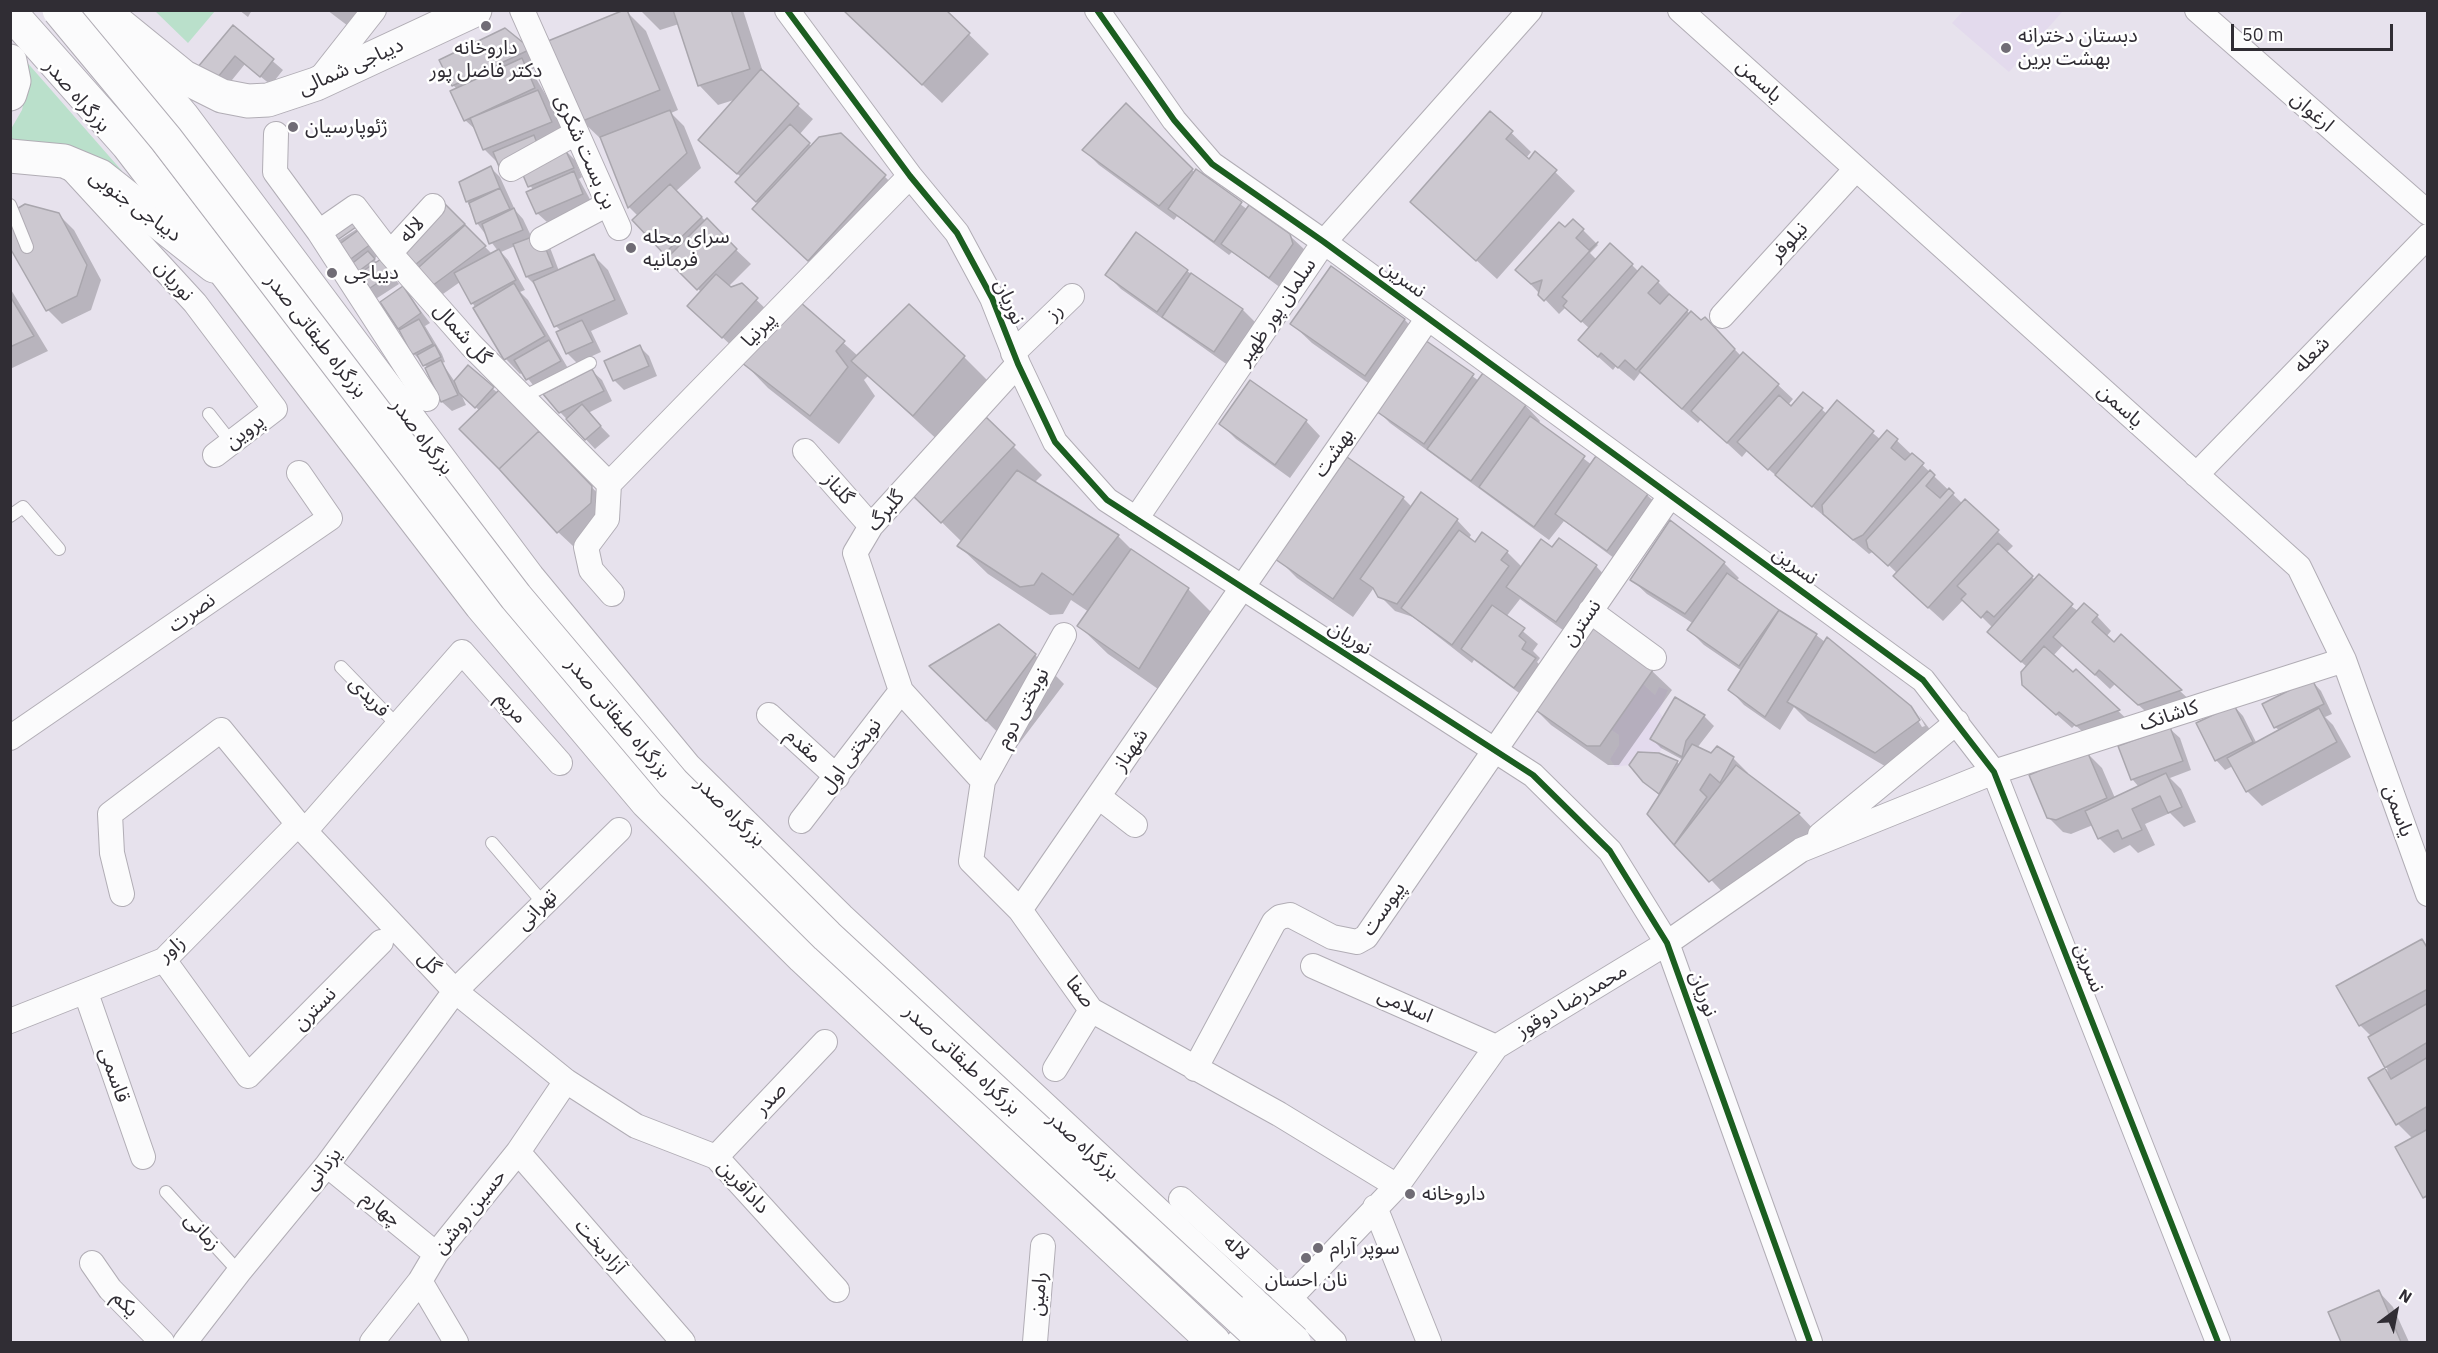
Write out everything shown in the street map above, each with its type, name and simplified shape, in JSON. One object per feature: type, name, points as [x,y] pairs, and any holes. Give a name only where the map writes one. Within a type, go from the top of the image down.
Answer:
[{"type":"main road","name":"بزرگراه طبقاتی صدر","points":[[59,10],[166,139],[516,597],[673,783],[827,936],[1266,1342]]},
{"type":"main road","name":"بزرگراه صدر","points":[[92,10],[182,116],[528,578],[685,768],[839,920],[1294,1342]]},
{"type":"main road","name":"دیباجی شمالی","points":[[103,10],[184,77],[222,96],[248,101],[268,100],[316,84],[475,10]]},
{"type":"main road","name":"بزرگراه طبقاتی صدر","points":[[10,12],[128,144],[481,605],[647,802],[803,957],[1214,1342]]},
{"type":"main road","name":"بزرگراه صدر","points":[[10,21],[124,150],[217,268],[476,608],[644,805],[800,960],[1205,1342]]},
{"type":"main road","points":[[10,61],[15,81],[10,94]]},
{"type":"main road","name":"دیباجی جنوبی","points":[[10,156],[64,161],[100,176],[217,268]]},
{"type":"street","points":[[316,84],[374,10]]},
{"type":"street","name":"بن بست شکرى","points":[[522,10],[619,228]]},
{"type":"street","name":"نوریان","points":[[787,10],[910,176],[957,232],[992,298],[1016,359],[1055,442],[1107,500],[1240,588],[1533,775],[1610,851],[1667,943],[1810,1342]]},
{"type":"street","name":"نسرین","points":[[1097,10],[1174,120],[1212,164],[1324,242],[1923,680],[1995,772],[2218,1342]]},
{"type":"street","name":"سلمان پور ظهیر","points":[[1136,519],[1324,242],[1530,10]]},
{"type":"street","name":"یاسمن","points":[[1680,10],[2298,567],[2344,660],[2427,894]]},
{"type":"street","name":"ارغوان","points":[[2198,10],[2427,213]]},
{"type":"street","points":[[512,169],[576,133]]},
{"type":"street","points":[[276,134],[275,172],[319,232],[427,399]]},
{"type":"street","name":"نوریان","points":[[64,161],[195,303],[275,409]]},
{"type":"street","name":"نیلوفر","points":[[1722,316],[1856,169]]},
{"type":"street","name":"پیرنیا","points":[[609,484],[910,176]]},
{"type":"street","points":[[542,239],[608,204]]},
{"type":"street","name":"لاله","points":[[390,253],[433,206]]},
{"type":"street","name":"گل شمال","points":[[319,232],[356,207],[390,253],[471,345],[609,484]]},
{"type":"street","name":"شعله","points":[[2196,475],[2427,236]]},
{"type":"street","name":"رز","points":[[1016,359],[1072,296]]},
{"type":"street","name":"بهشت","points":[[1240,588],[1428,318]]},
{"type":"street","name":"گلبرگ","points":[[901,691],[855,553],[871,526],[1016,359]]},
{"type":"street","name":"پروین","points":[[223,449],[275,409]]},
{"type":"street","name":"گلناز","points":[[805,452],[871,526]]},
{"type":"street","name":"نصرت","points":[[10,738],[330,518],[299,473]]},
{"type":"street","points":[[609,484],[607,519],[586,547],[591,570],[612,594]]},
{"type":"street","name":"نسترن","points":[[1494,750],[1670,496]]},
{"type":"street","name":"شهناز","points":[[1020,910],[1240,588]]},
{"type":"street","points":[[1590,611],[1654,658]]},
{"type":"street","name":"نوبختی دوم","points":[[983,781],[1064,635]]},
{"type":"street","name":"مریم","points":[[398,726],[462,652],[560,763]]},
{"type":"street","name":"کاشانک","points":[[1995,772],[2344,660]]},
{"type":"street","points":[[901,691],[983,781]]},
{"type":"street","name":"نوبختی اول","points":[[801,821],[901,691]]},
{"type":"street","name":"مقدم","points":[[769,715],[837,777]]},
{"type":"street","points":[[1801,850],[1957,722]]},
{"type":"street","points":[[302,827],[398,726]]},
{"type":"street","name":"گل","points":[[122,894],[112,853],[110,814],[221,730],[302,827],[455,991],[566,1081]]},
{"type":"street","name":"پیوست","points":[[1196,1069],[1274,922],[1290,915],[1332,937],[1362,941],[1494,750]]},
{"type":"street","name":"محمدرضا دوقوز","points":[[1238,1342],[1290,1298],[1397,1186],[1496,1047],[1667,943],[1801,850],[1995,772]]},
{"type":"street","name":"صفا","points":[[983,781],[971,861],[1020,910],[1091,1010],[1279,1114],[1397,1186]]},
{"type":"street","points":[[1099,797],[1135,825]]},
{"type":"street","name":"زاور","points":[[10,1021],[86,993],[164,960],[302,827]]},
{"type":"street","name":"تهرانی","points":[[455,991],[619,830]]},
{"type":"street","name":"نسترن","points":[[164,960],[248,1076],[381,942]]},
{"type":"street","name":"اسلامی","points":[[1313,966],[1496,1047]]},
{"type":"street","name":"یزدانی","points":[[185,1342],[327,1165],[455,991]]},
{"type":"street","name":"قاسمی","points":[[86,993],[143,1157]]},
{"type":"street","points":[[1054,1069],[1091,1010]]},
{"type":"street","name":"صدر","points":[[716,1157],[825,1042]]},
{"type":"street","name":"حسین روشن","points":[[372,1342],[420,1281],[436,1254],[518,1152],[566,1081]]},
{"type":"street","name":"دادآفرین","points":[[566,1081],[636,1126],[716,1157],[837,1290]]},
{"type":"street","name":"آزادبخت","points":[[518,1152],[683,1342]]},
{"type":"street","name":"چهارم","points":[[327,1165],[436,1254]]},
{"type":"street","name":"لاله","points":[[1181,1199],[1290,1298],[1334,1342]]},
{"type":"street","points":[[1375,1208],[1430,1342]]},
{"type":"street","name":"رامین","points":[[1035,1342],[1043,1246]]},
{"type":"street","name":"یکم","points":[[92,1263],[110,1289],[162,1342]]},
{"type":"street","points":[[420,1281],[456,1342]]},
{"type":"lane","points":[[10,205],[27,247]]},
{"type":"lane","points":[[523,397],[590,363]]},
{"type":"lane","points":[[209,414],[223,449]]},
{"type":"lane","points":[[10,516],[23,507],[58,549]]},
{"type":"lane","name":"فریدی","points":[[341,667],[398,726]]},
{"type":"lane","points":[[492,843],[544,903]]},
{"type":"lane","name":"زمانی","points":[[166,1192],[239,1272]]},
{"type":"shaded area","name":"دبستان دخترانه بهشت برین","points":[[1963,11],[2063,11],[2009,72],[1952,23]]},
{"type":"shaded area","points":[[1643,684],[1655,695],[1659,687],[1668,690],[1659,712],[1663,717],[1663,746],[1659,753],[1638,752],[1629,765],[1615,767],[1610,759],[1619,745],[1619,735],[1611,730]]},
{"type":"green space","points":[[155,11],[215,11],[188,43]]},
{"type":"green space","points":[[25,60],[122,171],[11,147],[11,129],[22,110],[28,82]]},
{"type":"building","points":[[627,10],[660,90],[580,122],[548,41]]},
{"type":"building","points":[[673,10],[731,10],[750,69],[698,86]]},
{"type":"building","points":[[843,10],[946,10],[970,33],[922,85]]},
{"type":"building","points":[[233,25],[274,59],[260,77],[235,56],[209,88],[192,74]]},
{"type":"building","points":[[505,28],[531,49],[452,86],[439,60]]},
{"type":"building","points":[[522,58],[535,88],[464,121],[450,91]]},
{"type":"building","points":[[761,69],[799,104],[737,174],[698,140]]},
{"type":"building","points":[[538,90],[552,122],[483,150],[470,118]]},
{"type":"building","points":[[1126,103],[1193,169],[1159,206],[1082,150]]},
{"type":"building","points":[[670,110],[687,153],[628,208],[600,137]]},
{"type":"building","points":[[1490,111],[1513,131],[1506,139],[1529,159],[1535,151],[1557,170],[1476,261],[1410,202]]},
{"type":"building","points":[[790,124],[810,143],[756,202],[735,182]]},
{"type":"building","points":[[841,133],[886,175],[808,261],[752,209],[819,137]]},
{"type":"building","points":[[534,135],[540,151],[500,169],[493,152]]},
{"type":"building","points":[[565,149],[574,168],[528,187],[520,168]]},
{"type":"building","points":[[491,166],[500,188],[466,202],[459,182]]},
{"type":"building","points":[[1196,169],[1242,202],[1214,242],[1168,209]]},
{"type":"building","points":[[574,171],[583,194],[536,214],[526,192]]},
{"type":"building","points":[[670,184],[702,217],[664,254],[632,220]]},
{"type":"building","points":[[500,188],[510,209],[476,224],[469,203]]},
{"type":"building","points":[[444,203],[465,224],[415,265],[401,251]]},
{"type":"building","points":[[25,204],[59,213],[87,265],[77,296],[46,311],[10,248],[10,213]]},
{"type":"building","points":[[1249,205],[1290,234],[1293,244],[1269,278],[1221,244]]},
{"type":"building","points":[[514,208],[523,230],[489,244],[482,224]]},
{"type":"building","points":[[352,214],[359,225],[336,241],[328,229]]},
{"type":"building","points":[[707,218],[737,249],[697,290],[666,259]]},
{"type":"building","points":[[1573,219],[1584,229],[1576,238],[1589,250],[1598,242],[1544,301],[1538,295],[1542,280],[1531,284],[1515,270],[1559,222],[1565,227]]},
{"type":"building","points":[[465,225],[486,246],[432,286],[418,268]]},
{"type":"building","points":[[360,229],[371,244],[348,261],[337,246]]},
{"type":"building","points":[[1136,232],[1188,270],[1157,312],[1105,275]]},
{"type":"building","points":[[540,234],[553,267],[526,277],[513,244]]},
{"type":"building","points":[[1610,243],[1633,264],[1581,322],[1563,306],[1567,301],[1562,297]]},
{"type":"building","points":[[499,249],[516,280],[471,304],[454,273]]},
{"type":"building","points":[[368,251],[375,259],[351,277],[345,269]]},
{"type":"building","points":[[594,254],[615,300],[554,327],[533,281]]},
{"type":"building","points":[[381,259],[391,274],[361,294],[351,279]]},
{"type":"building","points":[[1331,266],[1405,319],[1365,376],[1290,324]]},
{"type":"building","points":[[1642,266],[1659,281],[1648,293],[1660,304],[1669,294],[1688,310],[1636,370],[1625,360],[1618,368],[1601,353],[1598,357],[1578,340]]},
{"type":"building","points":[[1191,273],[1243,309],[1214,352],[1162,317]]},
{"type":"building","points":[[716,274],[731,287],[742,283],[758,298],[722,338],[687,306]]},
{"type":"building","points":[[514,283],[545,336],[504,360],[473,308]]},
{"type":"building","points":[[403,286],[421,313],[398,329],[380,302]]},
{"type":"building","points":[[10,296],[34,336],[10,347]]},
{"type":"building","points":[[800,302],[845,341],[836,351],[848,367],[810,416],[737,359]]},
{"type":"building","points":[[909,304],[965,356],[913,416],[851,361]]},
{"type":"building","points":[[1691,311],[1701,320],[1705,317],[1735,349],[1682,409],[1639,371]]},
{"type":"building","points":[[419,319],[433,344],[412,355],[399,330]]},
{"type":"building","points":[[582,320],[593,342],[566,354],[556,332]]},
{"type":"building","points":[[1422,338],[1474,374],[1424,444],[1373,409]]},
{"type":"building","points":[[549,340],[561,361],[526,380],[514,360]]},
{"type":"building","points":[[435,345],[441,357],[423,366],[417,355]]},
{"type":"building","points":[[640,345],[649,366],[613,381],[604,361]]},
{"type":"building","points":[[1743,352],[1779,384],[1727,443],[1691,411]]},
{"type":"building","points":[[441,360],[458,395],[441,402],[425,368]]},
{"type":"building","points":[[468,365],[494,387],[475,408],[459,393],[454,381]]},
{"type":"building","points":[[592,369],[604,391],[559,413],[543,394]]},
{"type":"building","points":[[1483,373],[1526,405],[1471,481],[1427,449]]},
{"type":"building","points":[[1250,380],[1307,420],[1275,465],[1219,424]]},
{"type":"building","points":[[499,390],[539,431],[499,469],[459,429]]},
{"type":"building","points":[[1803,392],[1823,408],[1768,470],[1737,442],[1779,395],[1791,406]]},
{"type":"building","points":[[1837,400],[1874,431],[1812,507],[1775,475]]},
{"type":"building","points":[[582,404],[601,426],[585,440],[566,419]]},
{"type":"building","points":[[1530,416],[1585,456],[1534,527],[1479,487]]},
{"type":"building","points":[[986,417],[1015,445],[941,523],[912,495]]},
{"type":"building","points":[[1887,430],[1898,439],[1891,448],[1905,460],[1912,453],[1924,463],[1863,535],[1853,540],[1823,514],[1822,505]]},
{"type":"building","points":[[539,431],[592,486],[591,503],[557,533],[499,469]]},
{"type":"building","points":[[1596,456],[1648,494],[1607,551],[1555,514]]},
{"type":"building","points":[[1347,457],[1404,497],[1333,599],[1275,559]]},
{"type":"building","points":[[1017,470],[1119,535],[1073,595],[1042,573],[1034,585],[1020,587],[957,546]]},
{"type":"building","points":[[1930,470],[1935,475],[1926,486],[1940,498],[1949,488],[1954,493],[1888,566],[1868,548],[1866,540]]},
{"type":"building","points":[[1421,492],[1458,519],[1397,604],[1378,597],[1373,588],[1360,579]]},
{"type":"building","points":[[1965,499],[1999,530],[1928,608],[1893,576]]},
{"type":"building","points":[[1670,520],[1725,562],[1685,614],[1630,580]]},
{"type":"building","points":[[1459,530],[1475,542],[1482,532],[1508,551],[1501,560],[1509,566],[1452,645],[1401,608]]},
{"type":"building","points":[[1559,538],[1597,565],[1556,622],[1506,587],[1541,539],[1552,547]]},
{"type":"building","points":[[1998,543],[2033,576],[1994,617],[1987,611],[1981,618],[1961,599],[1966,594],[1957,586]]},
{"type":"building","points":[[1131,549],[1189,588],[1139,669],[1077,626]]},
{"type":"building","points":[[1727,573],[1779,610],[1739,666],[1687,630]]},
{"type":"building","points":[[2039,574],[2073,604],[2021,662],[1987,632]]},
{"type":"building","points":[[2084,603],[2098,615],[2092,622],[2114,642],[2121,634],[2182,690],[2138,705],[2099,670],[2095,675],[2053,637]]},
{"type":"building","points":[[1492,605],[1525,628],[1519,636],[1526,642],[1522,649],[1536,658],[1514,688],[1461,649]]},
{"type":"building","points":[[1779,610],[1817,634],[1765,717],[1728,690]]},
{"type":"building","points":[[999,624],[1036,654],[986,721],[929,666]]},
{"type":"building","points":[[1587,624],[1653,670],[1600,746],[1587,746],[1530,706]]},
{"type":"building","points":[[1827,637],[1911,706],[1920,720],[1875,753],[1787,702]]},
{"type":"building","points":[[2044,646],[2073,672],[2076,669],[2120,710],[2076,726],[2059,712],[2056,715],[2022,685],[2021,672]]},
{"type":"building","points":[[2312,679],[2324,704],[2274,728],[2262,704]]},
{"type":"building","points":[[1675,697],[1705,715],[1686,741],[1682,757],[1650,739]]},
{"type":"building","points":[[2234,705],[2253,742],[2215,761],[2196,723]]},
{"type":"building","points":[[2319,708],[2337,742],[2246,792],[2227,758]]},
{"type":"building","points":[[2170,727],[2183,761],[2131,780],[2118,746]]},
{"type":"building","points":[[1692,744],[1711,753],[1717,746],[1734,757],[1720,783],[1710,774],[1700,790],[1707,797],[1674,845],[1647,814]]},
{"type":"building","points":[[2087,751],[2107,798],[2056,820],[2047,818],[2029,775]]},
{"type":"building","points":[[1638,752],[1659,753],[1678,761],[1659,794],[1643,782],[1629,765]]},
{"type":"building","points":[[1736,765],[1800,813],[1709,882],[1674,845]]},
{"type":"building","points":[[2166,773],[2182,807],[2168,813],[2160,796],[2132,809],[2142,830],[2122,839],[2118,830],[2098,839],[2085,811]]},
{"type":"building","points":[[2422,939],[2428,949],[2428,989],[2359,1026],[2336,986]]},
{"type":"building","points":[[2428,1003],[2428,1057],[2391,1079],[2368,1037]]},
{"type":"building","points":[[2428,1042],[2428,1106],[2396,1125],[2368,1078]]},
{"type":"building","points":[[2428,1129],[2428,1195],[2423,1198],[2395,1147]]},
{"type":"building","points":[[2379,1290],[2401,1342],[2341,1342],[2328,1312]]},
{"type":"cycle path","points":[[787,10],[910,176],[957,233],[992,298],[1018,364],[1055,442],[1107,500],[1533,775],[1610,851],[1667,943],[1810,1342]]},
{"type":"cycle path","points":[[1097,10],[1174,120],[1212,164],[1324,242],[1923,680],[1994,772],[2218,1342]]},
{"type":"place","name":"داروخانه دکتر فاضل پور","points":[[486,26]]},
{"type":"place","name":"دبستان دخترانه بهشت برین","points":[[2006,48]]},
{"type":"place","name":"ژئوپارسیان","points":[[293,127]]},
{"type":"place","name":"سرای محله فرمانیه","points":[[631,248]]},
{"type":"place","name":"دیباجی","points":[[332,273]]},
{"type":"place","name":"داروخانه","points":[[1410,1194]]},
{"type":"place","name":"سوپر آرام","points":[[1318,1248]]},
{"type":"place","name":"نان احسان","points":[[1306,1258]]}]
